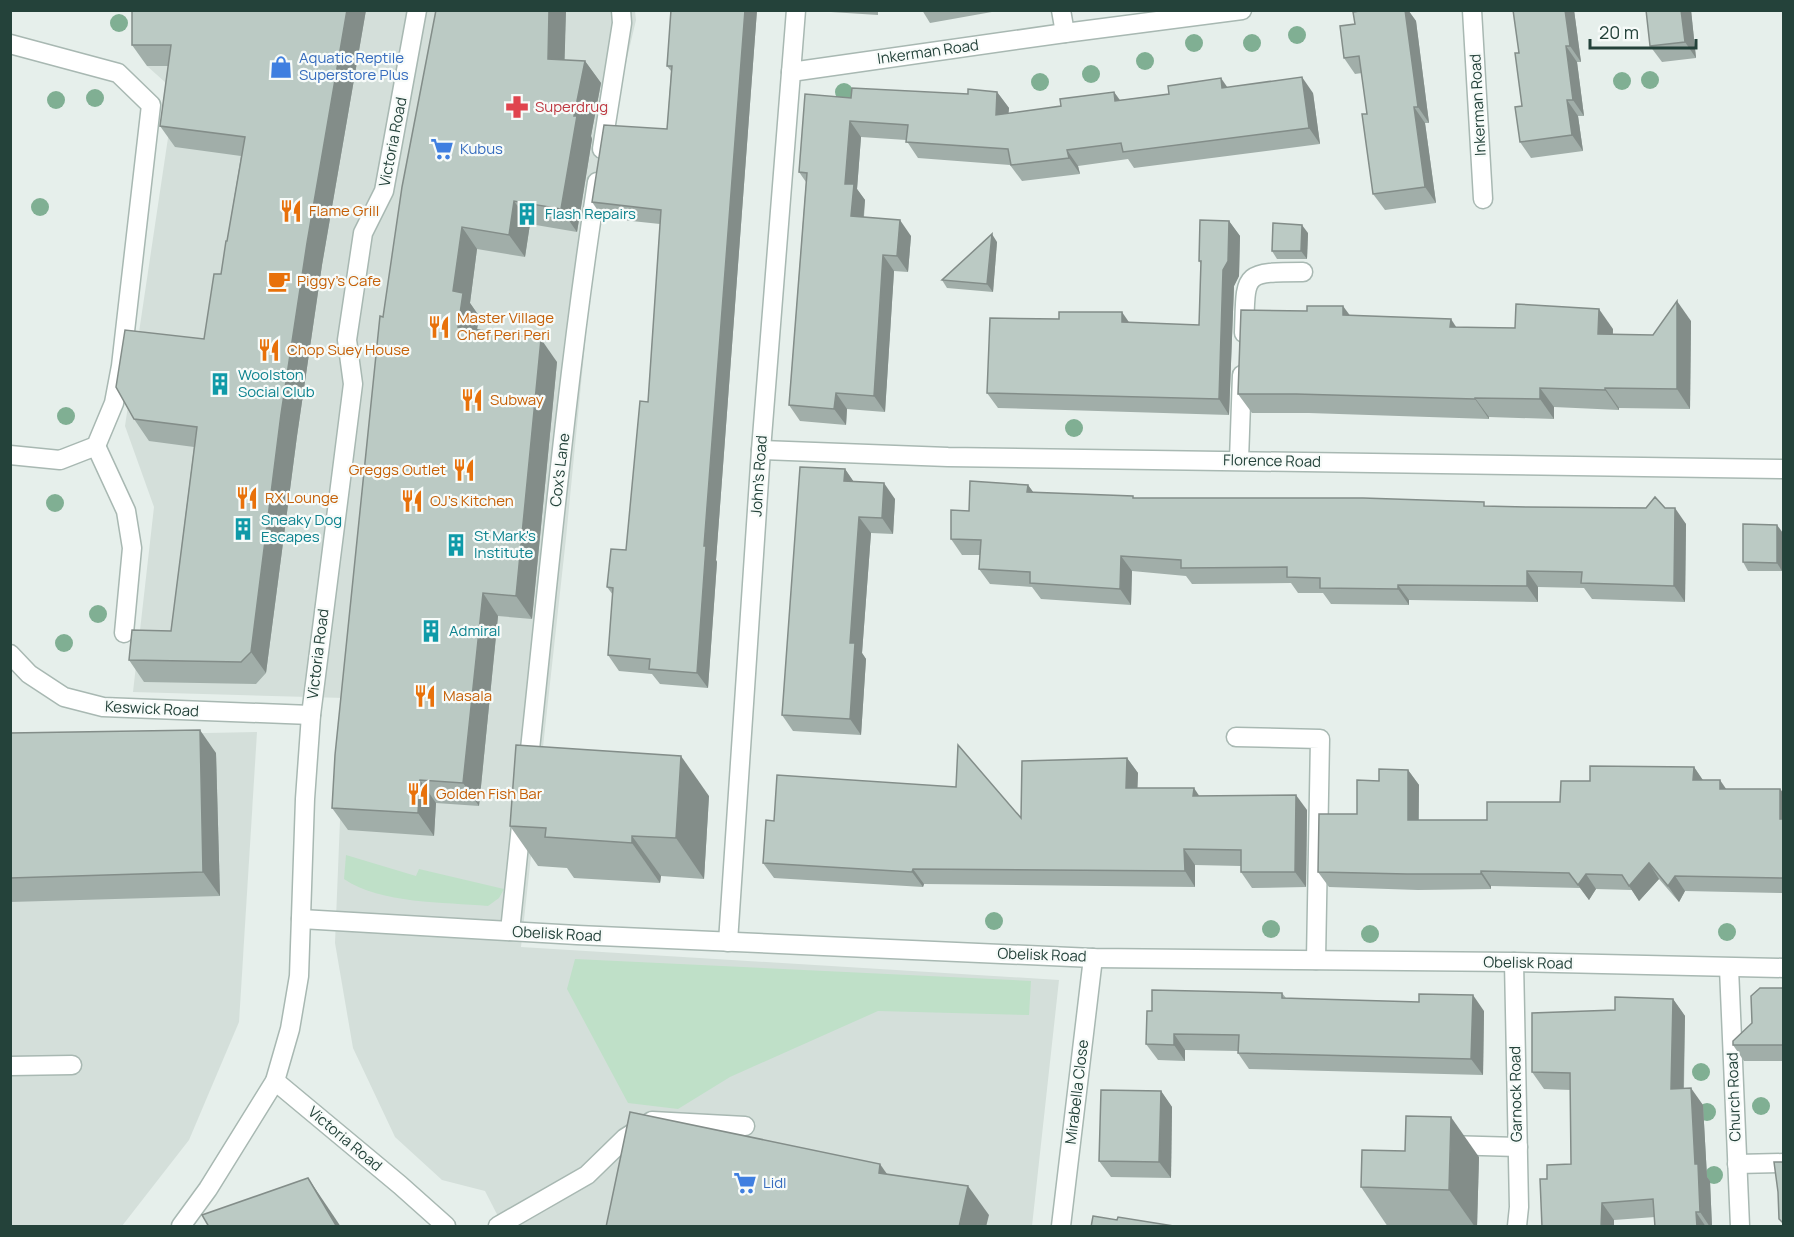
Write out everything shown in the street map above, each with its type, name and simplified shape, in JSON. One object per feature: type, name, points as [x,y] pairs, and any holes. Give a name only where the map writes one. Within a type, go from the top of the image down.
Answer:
[{"type":"street","name":"Victoria Road","points":[[417,10],[384,191],[363,233],[347,339],[353,384],[311,715],[305,799],[299,976],[290,1029],[275,1081],[400,1185],[446,1227]]},
{"type":"street","name":"Cox's Lane","points":[[526,780],[586,253],[622,23],[621,10]]},
{"type":"street","name":"John's Road","points":[[728,942],[761,450],[796,10]]},
{"type":"street","points":[[1061,10],[1065,33]]},
{"type":"street","name":"Inkerman Road","points":[[791,72],[1242,10]]},
{"type":"street","name":"Inkerman Road","points":[[1472,10],[1483,199]]},
{"type":"street","points":[[10,44],[118,74],[151,105],[121,366],[114,403],[96,446],[60,460],[10,455]]},
{"type":"street","points":[[1239,460],[1245,286],[1254,276],[1265,272],[1303,272]]},
{"type":"street","points":[[96,446],[126,511],[132,548],[124,633]]},
{"type":"street","name":"Florence Road","points":[[761,450],[948,457],[1784,469]]},
{"type":"street","name":"Keswick Road","points":[[10,654],[29,674],[64,697],[103,707],[311,715]]},
{"type":"street","points":[[1236,737],[1320,740],[1316,960]]},
{"type":"street","points":[[510,931],[524,803]]},
{"type":"street","name":"Obelisk Road","points":[[301,919],[728,942],[1093,957],[1784,968]]},
{"type":"street","name":"Mirabella Close","points":[[1061,1227],[1093,957]]},
{"type":"street","name":"Garnock Road","points":[[1514,962],[1519,1207],[1517,1227]]},
{"type":"street","name":"Church Road","points":[[1729,968],[1740,1227]]},
{"type":"street","points":[[10,1066],[72,1065]]},
{"type":"street","points":[[181,1227],[208,1189],[275,1081]]},
{"type":"street","points":[[498,1227],[587,1175],[625,1138],[652,1121],[745,1126]]},
{"type":"street","points":[[1431,1145],[1518,1147]]},
{"type":"street","points":[[1737,1164],[1784,1163]]},
{"type":"shaded area","points":[[147,11],[635,11],[636,20],[613,118],[592,272],[566,538],[521,947],[1059,980],[1032,1226],[503,1226],[485,1191],[442,1180],[395,1137],[353,1048],[335,943],[345,698],[133,692],[154,507],[125,426],[175,91],[147,66]]},
{"type":"shaded area","points":[[257,732],[239,1022],[189,1140],[122,1226],[11,1226],[10,737]]},
{"type":"green space","points":[[346,855],[416,876],[419,869],[504,889],[499,898],[488,906],[394,897],[359,887],[344,879]]},
{"type":"green space","points":[[575,959],[1031,981],[1029,1015],[878,1011],[730,1077],[678,1109],[628,1103],[567,989]]},
{"type":"building","points":[[132,10],[347,10],[307,243],[281,414],[251,652],[241,662],[129,660],[132,630],[171,631],[197,427],[134,419],[116,387],[125,330],[204,339],[214,274],[221,274],[245,137],[160,126],[171,45],[132,45]]},
{"type":"building","points":[[436,10],[549,10],[548,59],[585,61],[574,116],[577,116],[561,209],[514,201],[509,235],[462,227],[453,291],[463,293],[458,327],[541,339],[516,596],[483,593],[463,783],[420,780],[418,813],[332,808],[335,755],[380,316],[383,317],[402,187]]},
{"type":"building","points":[[671,10],[745,10],[704,546],[706,546],[697,673],[649,669],[650,659],[608,655],[613,588],[607,587],[611,549],[626,550],[640,401],[648,402],[661,210],[592,202],[604,125],[667,129],[672,66],[667,66]]},
{"type":"building","points":[[1405,10],[1418,107],[1414,107],[1425,187],[1373,194],[1362,114],[1367,114],[1359,56],[1344,58],[1340,26],[1355,24],[1353,12]]},
{"type":"building","points":[[1513,10],[1565,10],[1570,46],[1566,46],[1573,100],[1567,100],[1572,135],[1520,142],[1515,107],[1522,106],[1515,53],[1519,53]]},
{"type":"building","points":[[1646,10],[1681,10],[1685,42],[1650,46]]},
{"type":"building","points":[[1302,77],[1309,128],[1123,152],[1121,143],[1067,150],[1069,158],[1011,165],[1008,149],[906,142],[908,125],[850,121],[845,184],[854,184],[851,216],[900,220],[897,256],[883,255],[874,396],[836,393],[834,409],[789,405],[807,173],[799,172],[805,94],[851,98],[852,88],[968,94],[968,89],[997,92],[996,115],[1061,106],[1060,99],[1114,92],[1115,101],[1169,94],[1168,86],[1221,78],[1222,88]]},
{"type":"building","points":[[1200,220],[1229,221],[1228,261],[1223,270],[1219,399],[987,393],[990,318],[1059,319],[1059,312],[1122,312],[1122,322],[1199,325]]},
{"type":"building","points":[[1273,223],[1302,225],[1301,251],[1272,251]]},
{"type":"building","points":[[992,234],[987,284],[942,280]]},
{"type":"building","points":[[1677,301],[1677,389],[1540,388],[1540,399],[1238,394],[1241,310],[1307,311],[1307,306],[1343,306],[1343,315],[1451,319],[1450,327],[1515,328],[1516,304],[1599,309],[1598,334],[1653,335]]},
{"type":"building","points":[[800,467],[845,469],[844,481],[884,483],[882,518],[859,517],[850,643],[855,643],[850,719],[782,715]]},
{"type":"building","points":[[970,481],[1028,485],[1027,492],[1133,496],[1133,498],[1363,498],[1484,502],[1484,506],[1646,508],[1655,497],[1665,508],[1675,508],[1674,586],[1581,583],[1582,572],[1527,571],[1527,586],[1398,585],[1398,589],[1320,588],[1320,578],[1287,577],[1287,567],[1181,568],[1181,560],[1121,556],[1120,589],[1030,583],[1030,572],[979,569],[981,540],[951,539],[951,510],[969,511]]},
{"type":"building","points":[[1743,524],[1777,525],[1777,563],[1743,562]]},
{"type":"building","points":[[200,730],[203,872],[10,878],[10,733]]},
{"type":"building","points":[[516,745],[681,756],[676,838],[632,836],[632,843],[545,837],[546,828],[510,826]]},
{"type":"building","points":[[958,745],[1021,818],[1022,761],[1127,758],[1126,788],[1194,788],[1193,796],[1296,795],[1295,872],[1241,872],[1241,850],[1184,849],[1185,871],[913,869],[912,872],[763,863],[766,820],[774,821],[777,775],[956,787]]},
{"type":"building","points":[[1590,766],[1694,767],[1693,780],[1720,780],[1720,789],[1780,789],[1780,819],[1784,819],[1783,878],[1675,876],[1668,886],[1649,863],[1629,886],[1622,875],[1586,874],[1578,885],[1569,873],[1318,872],[1319,814],[1357,814],[1357,780],[1379,781],[1379,769],[1408,770],[1408,820],[1487,820],[1487,802],[1560,802],[1561,781],[1590,781]]},
{"type":"building","points":[[1760,988],[1784,988],[1784,1045],[1733,1045],[1733,1041],[1752,1023],[1751,996]]},
{"type":"building","points":[[1152,990],[1282,993],[1282,998],[1419,1002],[1419,994],[1473,995],[1471,1059],[1238,1053],[1239,1035],[1174,1034],[1174,1045],[1146,1044],[1147,1011],[1152,1011]]},
{"type":"building","points":[[1615,997],[1673,999],[1671,1089],[1691,1088],[1695,1164],[1698,1164],[1700,1212],[1696,1212],[1697,1227],[1655,1227],[1653,1199],[1602,1203],[1601,1227],[1542,1227],[1540,1179],[1547,1179],[1547,1165],[1571,1164],[1570,1073],[1532,1072],[1532,1013],[1615,1010]]},
{"type":"building","points":[[1101,1090],[1161,1091],[1159,1162],[1099,1161]]},
{"type":"building","name":"Lidl","points":[[630,1112],[880,1164],[879,1173],[968,1186],[959,1227],[606,1227]]},
{"type":"building","points":[[1406,1116],[1451,1117],[1449,1190],[1361,1187],[1362,1150],[1405,1151]]},
{"type":"building","points":[[1774,1162],[1784,1162],[1784,1224],[1779,1219]]},
{"type":"building","points":[[308,1178],[337,1227],[209,1227],[202,1215]]},
{"type":"building","points":[[1093,1216],[1117,1220],[1118,1217],[1180,1227],[1091,1227]]},
{"type":"place","name":"Aquatic Reptile Superstore Plus","points":[[281,67]]},
{"type":"place","name":"Superdrug","points":[[517,107]]},
{"type":"place","name":"Kubus","points":[[442,149]]},
{"type":"place","name":"Flame Grill","points":[[291,211]]},
{"type":"place","name":"Flash Repairs","points":[[527,214]]},
{"type":"place","name":"Piggy's Cafe","points":[[279,281]]},
{"type":"place","name":"Master Village Chef Peri Peri","points":[[439,327]]},
{"type":"place","name":"Chop Suey House","points":[[269,350]]},
{"type":"place","name":"Woolston Social Club","points":[[220,384]]},
{"type":"place","name":"Subway","points":[[472,400]]},
{"type":"place","name":"Greggs Outlet","points":[[464,470]]},
{"type":"place","name":"RX Lounge","points":[[247,498]]},
{"type":"place","name":"OJ's Kitchen","points":[[412,501]]},
{"type":"place","name":"Sneaky Dog Escapes","points":[[243,529]]},
{"type":"place","name":"St Mark's Institute","points":[[456,545]]},
{"type":"place","name":"Admiral","points":[[431,631]]},
{"type":"place","name":"Masala","points":[[425,696]]},
{"type":"place","name":"Golden Fish Bar","points":[[418,794]]},
{"type":"place","name":"Lidl","points":[[745,1183]]}]
